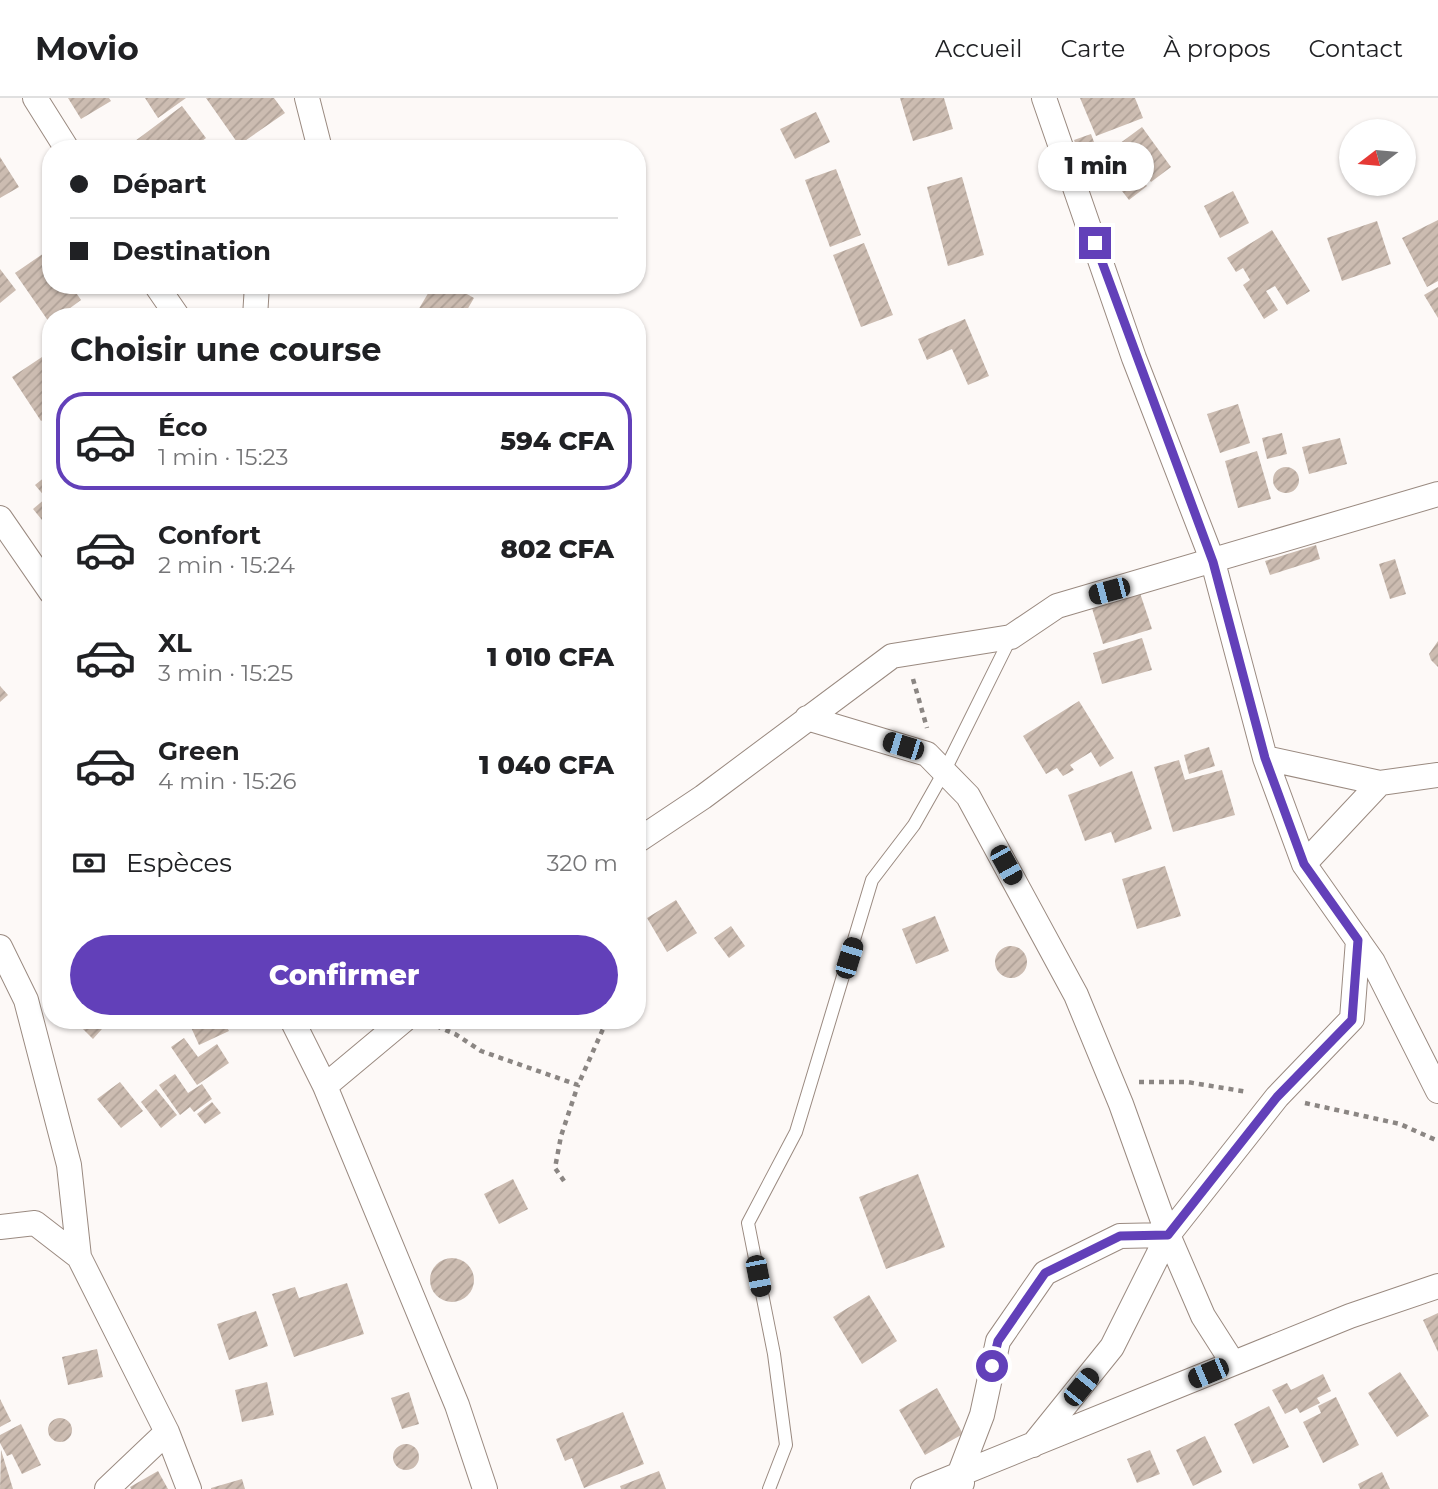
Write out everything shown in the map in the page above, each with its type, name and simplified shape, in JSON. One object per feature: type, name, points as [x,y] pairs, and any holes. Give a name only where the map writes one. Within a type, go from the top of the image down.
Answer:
[{"type":"street","points":[[35,98],[61,140]]},
{"type":"street","points":[[307,98],[318,140]]},
{"type":"street","points":[[1044,98],[1134,358],[1213,562],[1265,758],[1304,864],[1373,962],[1438,1091]]},
{"type":"street","points":[[646,835],[703,797],[892,656],[1012,637],[1057,606],[1438,494]]},
{"type":"street","points":[[0,518],[42,579]]},
{"type":"street","points":[[807,718],[927,754],[968,796],[1076,995],[1121,1104],[1168,1235],[1203,1316],[1233,1363]]},
{"type":"street","points":[[1265,758],[1380,783],[1438,775]]},
{"type":"street","points":[[1304,864],[1380,783]]},
{"type":"street","points":[[1033,1446],[1112,1347],[1168,1235],[1277,1097],[1352,1020],[1358,940]]},
{"type":"street","points":[[0,947],[26,1000],[69,1165],[79,1256],[167,1432],[189,1489]]},
{"type":"street","points":[[296,1029],[325,1086],[457,1405],[485,1489]]},
{"type":"street","points":[[325,1086],[393,1029]]},
{"type":"street","points":[[0,1227],[35,1223],[79,1256]]},
{"type":"street","points":[[962,1482],[982,1415],[998,1341],[1045,1273],[1120,1236],[1168,1235]]},
{"type":"street","points":[[923,1489],[962,1482],[1033,1446],[1233,1363],[1350,1316],[1438,1286]]},
{"type":"street","points":[[107,1489],[167,1432]]},
{"type":"lane","points":[[769,1489],[786,1444],[774,1354],[748,1223],[796,1132],[872,880],[914,825],[944,772],[1012,637]]},
{"type":"path","points":[[892,656],[912,674],[927,724],[927,754]]},
{"type":"path","points":[[444,1029],[481,1051],[578,1085]]},
{"type":"path","points":[[564,1181],[555,1168],[561,1136],[578,1085],[603,1029]]},
{"type":"building","points":[[68,98],[109,98],[111,101],[81,119]]},
{"type":"building","points":[[145,98],[186,98],[158,118]]},
{"type":"building","points":[[206,98],[274,98],[285,113],[246,140],[235,140]]},
{"type":"building","points":[[900,98],[944,98],[953,129],[913,141]]},
{"type":"building","points":[[1080,98],[1135,98],[1143,118],[1096,136]]},
{"type":"building","points":[[182,106],[206,138],[203,140],[136,140]]},
{"type":"building","points":[[816,112],[830,142],[795,159],[780,129]]},
{"type":"building","points":[[1142,127],[1171,167],[1151,182],[1135,160],[1117,173],[1104,155]]},
{"type":"building","points":[[1091,134],[1097,150],[1080,156],[1074,140]]},
{"type":"building","points":[[0,157],[19,187],[0,198]]},
{"type":"building","points":[[1133,167],[1147,186],[1129,200],[1115,182]]},
{"type":"building","points":[[836,169],[861,235],[830,247],[805,180]]},
{"type":"building","points":[[962,177],[984,255],[948,266],[927,187]]},
{"type":"building","points":[[1233,191],[1249,223],[1220,238],[1204,206]]},
{"type":"building","points":[[1438,220],[1438,281],[1427,287],[1402,238]]},
{"type":"building","points":[[1377,221],[1391,264],[1342,281],[1327,238]]},
{"type":"building","points":[[1272,230],[1310,291],[1287,305],[1275,286],[1266,291],[1278,310],[1264,319],[1243,285],[1250,280],[1243,268],[1236,272],[1227,258]]},
{"type":"building","points":[[864,243],[893,315],[861,327],[833,255]]},
{"type":"building","points":[[42,254],[42,294],[77,294],[81,300],[70,308],[42,308],[42,312],[15,273]]},
{"type":"building","points":[[0,269],[16,290],[0,303]]},
{"type":"building","points":[[1438,287],[1438,318],[1424,295]]},
{"type":"building","points":[[428,294],[467,294],[474,298],[468,308],[419,308]]},
{"type":"building","points":[[965,319],[989,376],[968,385],[952,349],[927,360],[918,339]]},
{"type":"building","points":[[42,357],[42,420],[41,421],[12,377]]},
{"type":"building","points":[[1238,404],[1250,443],[1220,453],[1207,414]]},
{"type":"building","points":[[1282,433],[1287,454],[1267,459],[1262,438]]},
{"type":"building","points":[[1340,438],[1347,464],[1309,474],[1302,447]]},
{"type":"building","points":[[1257,451],[1271,499],[1238,508],[1225,461]]},
{"type":"building","points":[[1286,467],[1295,471],[1299,480],[1295,489],[1286,493],[1277,489],[1273,480],[1277,471]]},
{"type":"building","points":[[42,479],[42,493],[35,485]]},
{"type":"building","points":[[42,501],[42,520],[33,509]]},
{"type":"building","points":[[1316,545],[1320,559],[1270,575],[1265,561]]},
{"type":"building","points":[[1395,559],[1406,594],[1390,599],[1379,564]]},
{"type":"building","points":[[1139,590],[1152,629],[1103,644],[1091,605]]},
{"type":"building","points":[[1142,638],[1152,670],[1102,684],[1093,653]]},
{"type":"building","points":[[1438,641],[1438,667],[1429,654]]},
{"type":"building","points":[[0,686],[8,695],[0,702]]},
{"type":"building","points":[[1079,701],[1114,758],[1100,767],[1091,752],[1070,765],[1074,770],[1063,776],[1057,768],[1046,774],[1023,736]]},
{"type":"building","points":[[1209,747],[1215,766],[1189,774],[1184,755]]},
{"type":"building","points":[[1179,760],[1185,780],[1222,770],[1235,815],[1173,832],[1154,767]]},
{"type":"building","points":[[1132,771],[1152,829],[1115,843],[1111,832],[1085,841],[1068,795]]},
{"type":"building","points":[[1165,866],[1181,916],[1137,929],[1122,879]]},
{"type":"building","points":[[676,900],[697,933],[667,952],[647,918]]},
{"type":"building","points":[[935,916],[949,951],[916,964],[902,929]]},
{"type":"building","points":[[731,926],[745,946],[729,958],[714,938]]},
{"type":"building","points":[[1011,946],[1022,951],[1027,962],[1022,973],[1011,978],[1000,973],[995,962],[1000,951]]},
{"type":"building","points":[[83,1029],[102,1029],[93,1039]]},
{"type":"building","points":[[192,1029],[229,1031],[199,1045]]},
{"type":"building","points":[[184,1038],[198,1057],[217,1044],[229,1063],[197,1085],[171,1047]]},
{"type":"building","points":[[175,1074],[188,1093],[202,1084],[212,1099],[194,1112],[190,1107],[180,1115],[159,1085]]},
{"type":"building","points":[[120,1082],[143,1111],[121,1128],[97,1099]]},
{"type":"building","points":[[156,1089],[177,1115],[161,1128],[141,1102]]},
{"type":"building","points":[[212,1102],[221,1113],[205,1124],[197,1114]]},
{"type":"building","points":[[918,1174],[945,1247],[886,1269],[859,1197]]},
{"type":"building","points":[[513,1179],[528,1209],[499,1224],[484,1194]]},
{"type":"building","points":[[452,1258],[468,1264],[474,1280],[468,1296],[452,1302],[436,1296],[430,1280],[436,1264]]},
{"type":"building","points":[[347,1283],[364,1334],[294,1357],[272,1294],[295,1287],[299,1298]]},
{"type":"building","points":[[869,1295],[897,1341],[862,1364],[833,1317]]},
{"type":"building","points":[[256,1311],[268,1346],[229,1360],[217,1324]]},
{"type":"building","points":[[1438,1313],[1438,1352],[1423,1320]]},
{"type":"building","points":[[97,1349],[103,1377],[68,1385],[62,1357]]},
{"type":"building","points":[[1400,1372],[1429,1416],[1397,1437],[1368,1393]]},
{"type":"building","points":[[1323,1374],[1331,1391],[1317,1398],[1320,1403],[1300,1413],[1297,1408],[1285,1414],[1272,1390],[1287,1383],[1291,1390]]},
{"type":"building","points":[[267,1382],[274,1415],[242,1422],[235,1390]]},
{"type":"building","points":[[937,1388],[963,1434],[925,1455],[899,1410]]},
{"type":"building","points":[[409,1392],[419,1424],[402,1429],[391,1398]]},
{"type":"building","points":[[1336,1397],[1359,1445],[1323,1463],[1303,1422],[1321,1413],[1318,1406]]},
{"type":"building","points":[[0,1399],[11,1421],[0,1427]]},
{"type":"building","points":[[1269,1406],[1289,1447],[1253,1464],[1234,1424]]},
{"type":"building","points":[[623,1412],[644,1464],[584,1488],[572,1458],[565,1461],[556,1439]]},
{"type":"building","points":[[60,1418],[69,1421],[72,1430],[69,1439],[60,1442],[51,1439],[48,1430],[51,1421]]},
{"type":"building","points":[[21,1424],[41,1465],[22,1474],[12,1454],[7,1456],[0,1443],[0,1435]]},
{"type":"building","points":[[1205,1436],[1222,1472],[1193,1486],[1176,1450]]},
{"type":"building","points":[[406,1444],[415,1448],[419,1457],[415,1466],[406,1470],[397,1466],[393,1457],[397,1448]]},
{"type":"building","points":[[1,1450],[13,1489],[0,1489]]},
{"type":"building","points":[[1150,1450],[1160,1474],[1137,1483],[1127,1459]]},
{"type":"building","points":[[158,1471],[168,1489],[131,1489],[130,1487]]},
{"type":"building","points":[[659,1471],[666,1489],[621,1489],[620,1486]]},
{"type":"building","points":[[1382,1472],[1390,1489],[1360,1489],[1358,1484]]},
{"type":"building","points":[[242,1479],[245,1489],[211,1489],[211,1488]]},
{"type":"route","points":[[992,1366],[998,1341],[1045,1273],[1120,1236],[1168,1235],[1277,1097],[1352,1020],[1358,940],[1304,864],[1265,758],[1213,562],[1134,358],[1095,243]]}]
